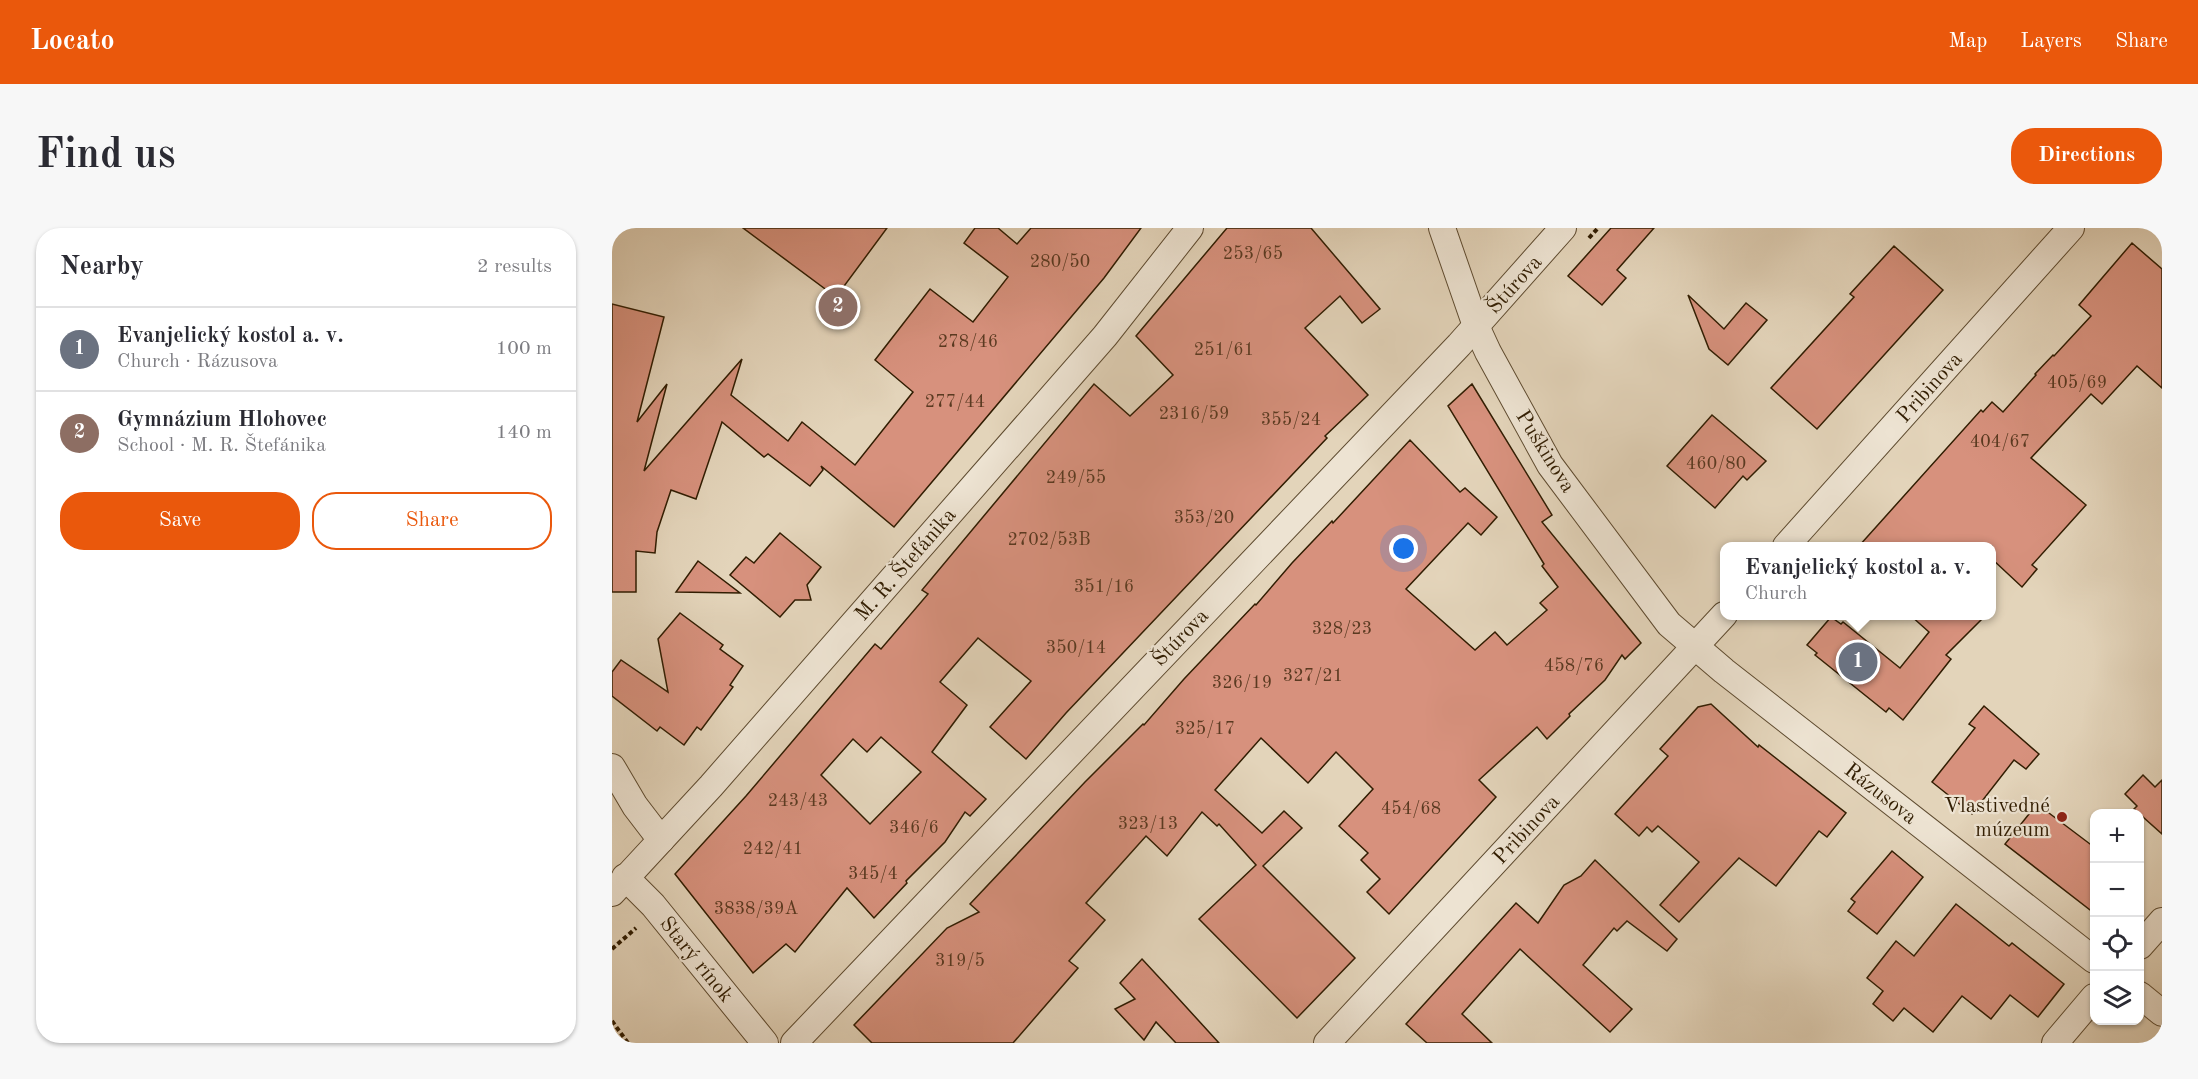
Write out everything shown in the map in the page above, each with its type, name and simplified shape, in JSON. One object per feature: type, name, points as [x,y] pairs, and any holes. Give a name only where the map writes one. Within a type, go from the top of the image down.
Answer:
[{"type":"street","name":"M. R. Štefánika","points":[[619,885],[719,777],[1105,336],[1190,228]]},
{"type":"street","name":"Puškinova","points":[[1442,228],[1476,326],[1550,465],[1669,624],[1696,648]]},
{"type":"street","name":"Štúrova","points":[[794,1043],[1476,326],[1563,228]]},
{"type":"street","name":"Pribinova","points":[[1790,542],[2071,228]]},
{"type":"street","name":"Pribinova","points":[[1327,1043],[1721,620]]},
{"type":"street","name":"Rázusova","points":[[1696,648],[2090,957]]},
{"type":"street","points":[[612,767],[635,806],[661,840]]},
{"type":"street","name":"Starý rínok","points":[[619,885],[653,905],[765,1043]]},
{"type":"street","points":[[2144,941],[2162,921]]},
{"type":"street","points":[[2144,999],[2162,1013]]},
{"type":"street","points":[[2055,1043],[2090,1002]]},
{"type":"path","points":[[612,949],[641,924]]},
{"type":"path","points":[[612,1021],[628,1043]]},
{"type":"building","points":[[743,228],[887,228],[836,297]]},
{"type":"building","points":[[975,228],[998,228],[1017,244],[1031,228],[1141,228],[1104,278],[894,527],[821,466],[823,470],[810,486],[768,454],[764,457],[722,422],[696,499],[671,490],[657,532],[655,553],[636,551],[636,592],[612,592],[612,304],[664,317],[637,422],[667,384],[644,471],[742,359],[731,395],[788,441],[802,422],[855,465],[913,392],[875,360],[930,289],[973,322],[1008,277],[964,243]]},
{"type":"building","points":[[1227,228],[1311,228],[1380,309],[1362,323],[1340,296],[1305,328],[1368,395],[1325,436],[1327,438],[1066,713],[1026,759],[990,727],[1031,681],[978,638],[940,682],[967,705],[932,752],[986,799],[970,816],[965,812],[945,842],[906,881],[907,883],[874,918],[847,888],[795,952],[786,944],[753,973],[675,874],[746,796],[875,644],[881,649],[928,594],[922,590],[1094,384],[1130,416],[1173,375],[1136,336]],"holes":[[[881,737],[921,772],[870,824],[821,775],[853,739],[867,752]]]},
{"type":"building","points":[[1611,228],[1654,228],[1617,270],[1626,278],[1602,305],[1568,276]]},
{"type":"building","points":[[2132,243],[2162,269],[2162,388],[2137,366],[2102,404],[2091,394],[2031,458],[2086,505],[2032,565],[2037,569],[2022,587],[1996,563],[1996,542],[1863,542],[1981,410],[1983,412],[1992,402],[2003,412],[2035,374],[2091,316],[2079,305]]},
{"type":"building","points":[[1894,246],[1943,290],[1817,429],[1771,388],[1854,297],[1850,294]]},
{"type":"building","points":[[1688,295],[1724,329],[1746,303],[1767,320],[1728,365],[1709,349]]},
{"type":"building","points":[[1472,384],[1552,515],[1542,522],[1641,643],[1625,659],[1622,655],[1605,680],[1569,714],[1570,716],[1547,739],[1537,727],[1479,780],[1496,797],[1389,914],[1367,892],[1380,879],[1361,860],[1368,853],[1339,826],[1373,789],[1336,752],[1308,783],[1261,738],[1215,790],[1262,833],[1284,811],[1302,828],[1263,866],[1355,958],[1297,1018],[1199,919],[1256,865],[1219,824],[1217,826],[1202,812],[1167,856],[1146,836],[1086,903],[1105,920],[1069,961],[1078,968],[1013,1043],[872,1043],[854,1025],[947,928],[979,912],[970,904],[1085,782],[1144,725],[1292,563],[1332,521],[1333,523],[1410,440],[1460,492],[1465,488],[1497,517],[1481,535],[1468,523],[1406,589],[1475,650],[1495,632],[1507,645],[1547,610],[1540,603],[1558,587],[1542,566],[1544,564],[1448,406]]},
{"type":"building","points":[[1712,415],[1766,461],[1747,480],[1743,476],[1715,508],[1667,466]]},
{"type":"building","points":[[780,533],[821,567],[807,585],[811,600],[795,600],[780,617],[730,575],[746,557],[754,563]]},
{"type":"building","points":[[698,561],[740,593],[676,592]]},
{"type":"building","points":[[680,613],[723,645],[720,649],[743,666],[730,685],[733,687],[701,730],[697,727],[684,745],[660,727],[657,731],[612,696],[612,672],[621,660],[668,692],[658,639]]},
{"type":"building","points":[[1828,620],[1835,620],[1841,624],[1843,622],[1900,668],[1929,632],[1916,620],[1981,620],[1946,655],[1951,659],[1903,720],[1889,708],[1886,712],[1815,655],[1817,653],[1807,645]]},
{"type":"building","points":[[1711,704],[1758,747],[1759,745],[1846,813],[1827,837],[1819,831],[1776,886],[1739,858],[1679,922],[1660,905],[1699,862],[1658,826],[1652,832],[1647,827],[1639,836],[1615,814],[1668,756],[1660,749],[1698,707]]},
{"type":"building","points":[[1984,706],[2039,754],[2026,769],[2014,760],[1972,814],[1932,782],[1975,728],[1969,724]]},
{"type":"building","points":[[2143,775],[2155,787],[2162,780],[2162,834],[2144,818],[2144,809],[2134,809],[2137,806],[2125,794]]},
{"type":"building","points":[[2037,804],[2090,844],[2090,910],[2005,844]]},
{"type":"building","points":[[1892,851],[1923,877],[1877,934],[1848,911],[1855,902],[1851,899]]},
{"type":"building","points":[[1595,860],[1677,939],[1667,951],[1627,921],[1617,931],[1614,928],[1583,965],[1632,1009],[1610,1032],[1520,949],[1462,1014],[1492,1043],[1427,1043],[1406,1024],[1516,903],[1538,923],[1564,885],[1581,876]]},
{"type":"building","points":[[1956,904],[2009,946],[2012,943],[2064,984],[2038,1017],[2010,995],[1991,1019],[1962,996],[1933,1032],[1904,1008],[1893,1021],[1873,1004],[1883,991],[1867,978],[1896,941],[1914,956]]},
{"type":"building","points":[[1142,959],[1219,1043],[1176,1043],[1156,1022],[1144,1040],[1115,1009],[1135,999],[1120,983]]},
{"type":"place","name":"Gymnázium Hlohovec","points":[[838,307]]},
{"type":"place","name":"Evanjelický kostol a. v.","points":[[1858,662]]},
{"type":"place","name":"Vlastivedné múzeum","points":[[2062,817]]}]
